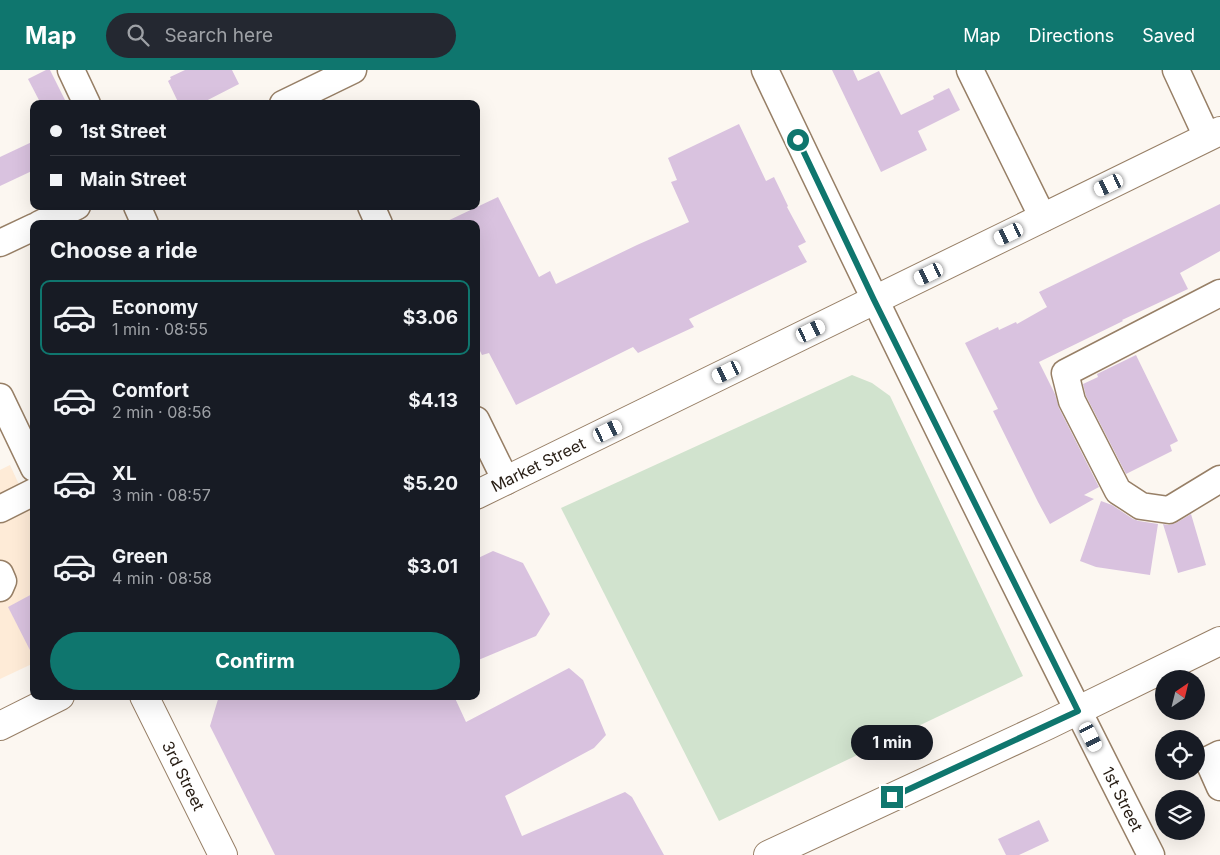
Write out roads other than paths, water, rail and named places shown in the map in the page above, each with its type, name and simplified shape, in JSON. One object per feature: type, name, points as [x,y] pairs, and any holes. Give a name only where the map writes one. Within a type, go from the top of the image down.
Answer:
[{"type":"main road","name":"Market Street","points":[[480,493],[1214,134]]},
{"type":"main road","points":[[768,855],[1078,711],[1220,641]]},
{"type":"main road","points":[[0,726],[52,700]]},
{"type":"main road","name":"3rd Street","points":[[146,700],[223,855]]},
{"type":"street","points":[[71,70],[85,100]]},
{"type":"street","points":[[290,100],[313,87],[353,70]]},
{"type":"street","name":"1st Street","points":[[765,70],[874,300],[1151,855]]},
{"type":"street","points":[[970,70],[1043,218]]},
{"type":"street","points":[[1176,70],[1214,134]]},
{"type":"street","points":[[48,220],[69,210]]},
{"type":"street","points":[[0,243],[30,229]]},
{"type":"street","points":[[1220,293],[1065,373],[1072,401],[1118,491],[1142,506],[1169,510],[1220,479]]},
{"type":"street","points":[[0,397],[30,460]]},
{"type":"street","points":[[480,428],[506,481]]},
{"type":"street","points":[[0,509],[30,494]]},
{"type":"street","points":[[0,574],[2,581],[0,588]]},
{"type":"street","points":[[1220,754],[1208,760],[1220,787]]}]
